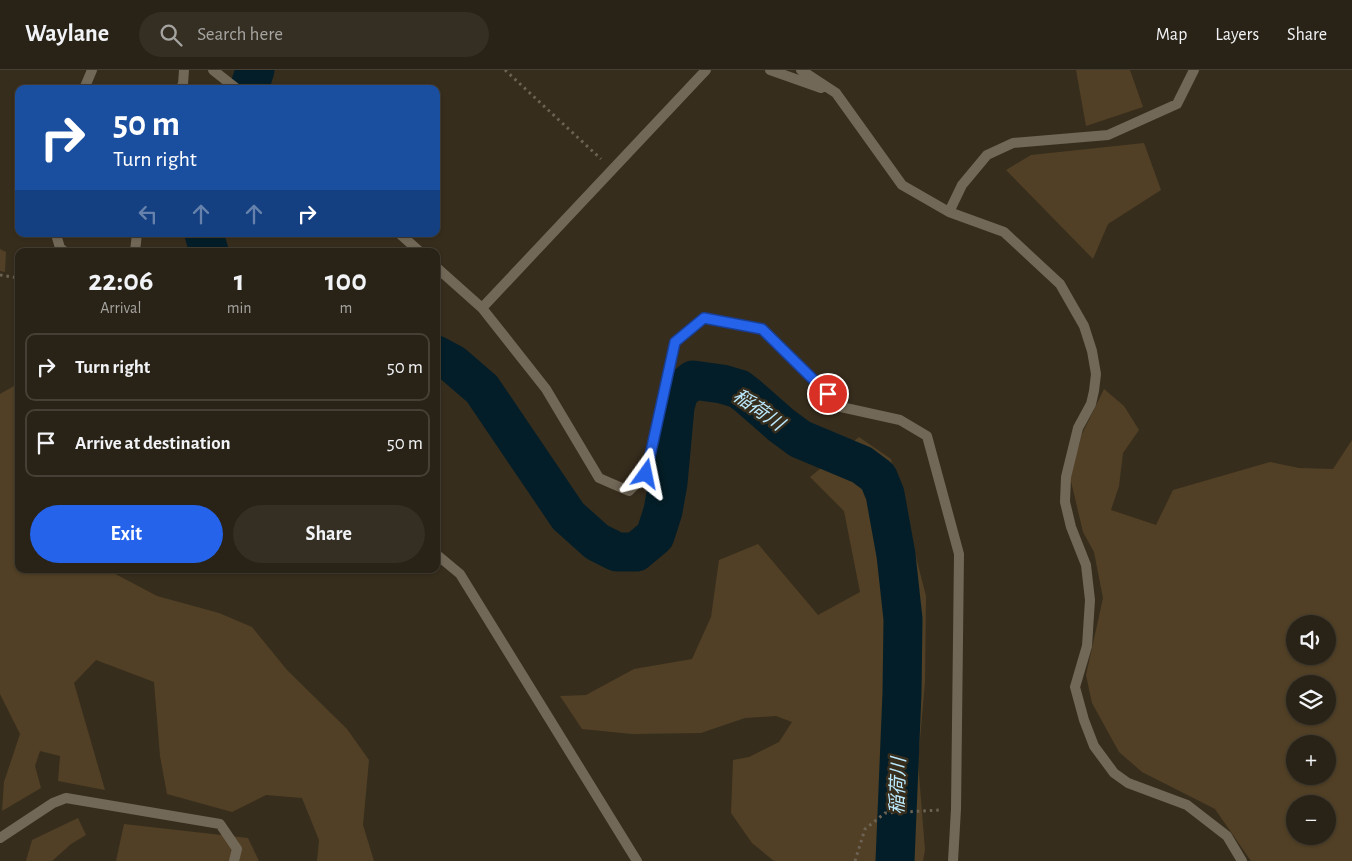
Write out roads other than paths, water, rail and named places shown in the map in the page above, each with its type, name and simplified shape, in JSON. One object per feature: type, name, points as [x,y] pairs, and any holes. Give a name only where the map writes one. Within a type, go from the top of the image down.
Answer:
[{"type":"street","points":[[86,85],[92,70]]},
{"type":"street","points":[[182,85],[184,70]]},
{"type":"street","points":[[213,70],[231,85]]},
{"type":"street","points":[[482,308],[706,70]]},
{"type":"street","points":[[770,70],[836,93]]},
{"type":"street","points":[[801,70],[836,93],[902,185],[949,212],[1004,232],[1060,284],[1084,326],[1092,351],[1096,374],[1091,404],[1078,428],[1073,448],[1066,477],[1065,502],[1071,527],[1086,565],[1090,600],[1087,646],[1075,687],[1084,720],[1094,746],[1114,773],[1128,783],[1187,805],[1227,836],[1242,861]]},
{"type":"street","points":[[949,212],[962,186],[987,155],[1013,142],[1108,135],[1177,104],[1194,70]]},
{"type":"street","points":[[403,237],[416,248]]},
{"type":"street","points":[[440,271],[482,308],[546,389],[599,478],[629,492],[646,474],[675,342],[704,318],[762,329],[841,407],[900,420],[927,436],[959,554],[956,809],[953,861]]},
{"type":"street","points":[[440,557],[460,574],[637,861]]},
{"type":"street","points":[[0,838],[53,803],[66,798],[220,824],[237,849],[234,861]]},
{"type":"waterway","name":"稲荷川","points":[[250,85],[255,70]]},
{"type":"waterway","name":"稲荷川","points":[[205,237],[208,248]]},
{"type":"waterway","name":"稲荷川","points":[[440,357],[453,364],[482,389],[568,516],[597,542],[617,552],[636,552],[655,536],[663,511],[668,483],[675,407],[679,392],[693,380],[722,384],[739,389],[800,439],[862,465],[878,477],[885,494],[896,555],[903,619],[895,861]]}]
